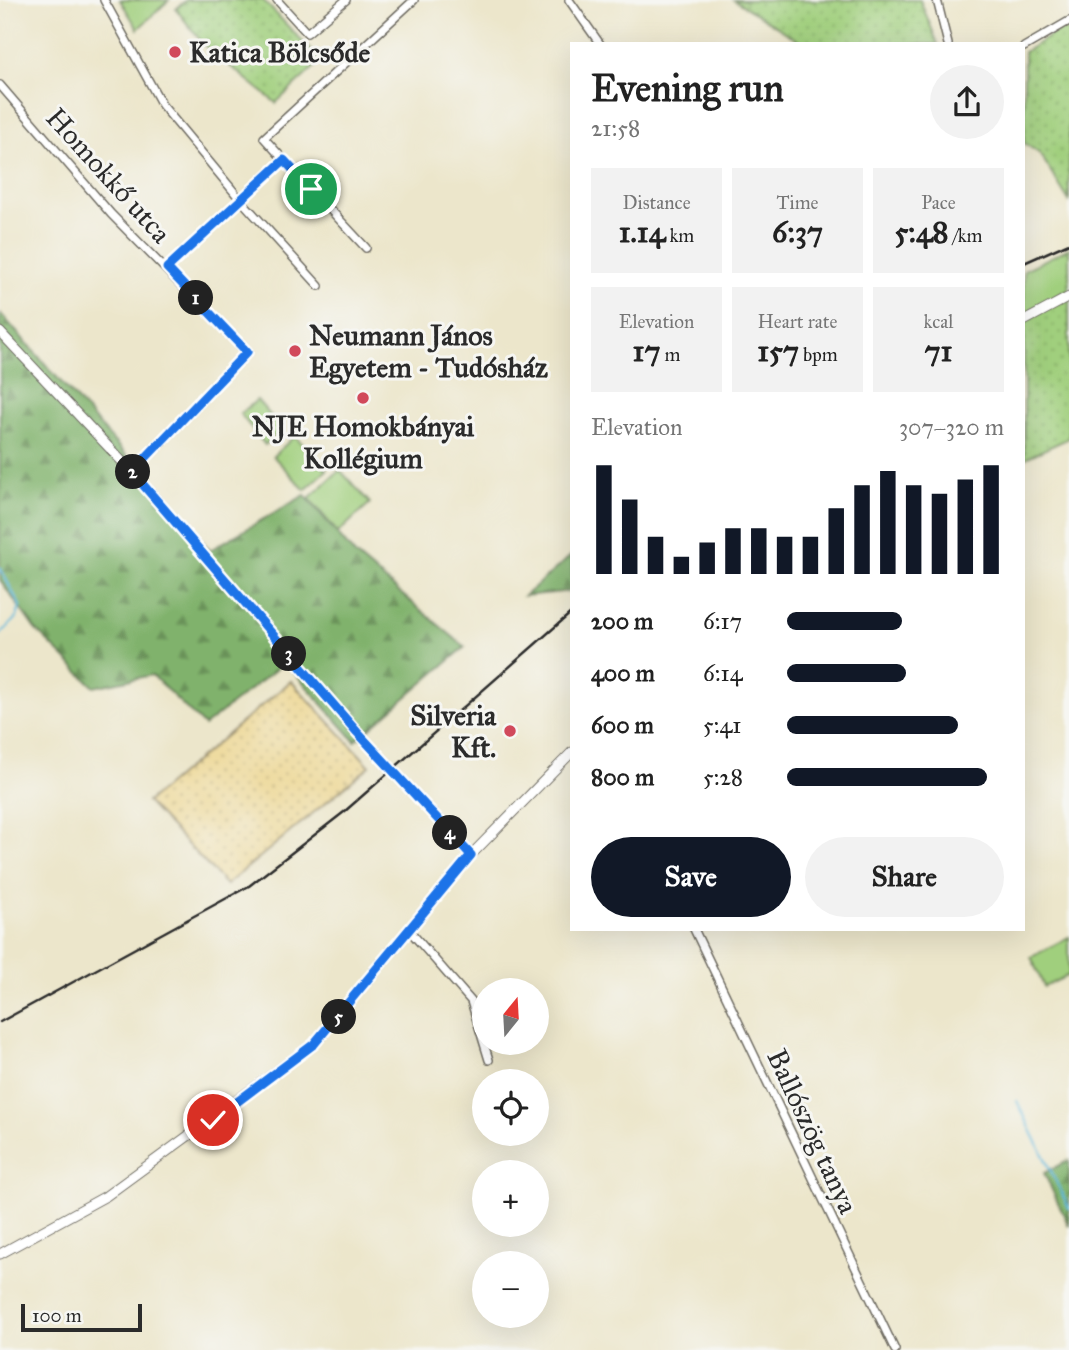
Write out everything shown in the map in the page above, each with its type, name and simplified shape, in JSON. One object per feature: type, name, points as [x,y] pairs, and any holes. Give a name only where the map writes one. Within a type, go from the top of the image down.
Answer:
[{"type":"street","points":[[104,0],[162,105],[240,200],[319,286]]},
{"type":"street","points":[[277,0],[307,33],[346,0]]},
{"type":"street","points":[[366,248],[264,138],[414,0]]},
{"type":"street","points":[[569,0],[599,42]]},
{"type":"street","points":[[937,0],[948,42]]},
{"type":"street","points":[[1025,46],[1069,21]]},
{"type":"street","name":"Homokkő utca","points":[[0,85],[111,214],[247,352],[132,472]]},
{"type":"street","points":[[167,268],[284,160]]},
{"type":"street","points":[[1025,320],[1069,298]]},
{"type":"street","points":[[0,332],[132,472],[357,732],[471,855]]},
{"type":"street","points":[[0,1254],[106,1196],[289,1064],[333,1025],[471,855],[570,754]]},
{"type":"street","points":[[409,930],[471,1001],[489,1060]]},
{"type":"street","name":"Ballószög tanya","points":[[695,931],[895,1350]]},
{"type":"green space","points":[[120,0],[169,0],[138,29]]},
{"type":"green space","points":[[186,0],[263,0],[321,61],[276,103],[204,45],[176,9]]},
{"type":"green space","points":[[734,0],[920,0],[937,42],[801,42]]},
{"type":"green space","points":[[1069,24],[1069,201],[1040,154],[1025,144],[1025,51]]},
{"type":"green space","points":[[1069,248],[1069,289],[1025,315],[1025,270]]},
{"type":"green space","points":[[1069,289],[1069,438],[1025,459],[1025,315]]},
{"type":"green space","points":[[0,313],[210,550],[305,495],[355,555],[465,647],[355,741],[285,662],[204,726],[152,675],[94,687],[35,629],[0,580]]},
{"type":"green space","points":[[257,400],[282,429],[265,445],[240,414]]},
{"type":"green space","points":[[295,436],[327,470],[305,490],[273,456]]},
{"type":"green space","points":[[340,470],[370,503],[338,533],[309,498]]},
{"type":"green space","points":[[570,557],[570,591],[524,596]]},
{"type":"green space","points":[[1069,937],[1069,975],[1044,987],[1031,957]]},
{"type":"green space","points":[[1069,1160],[1069,1226],[1044,1173]]},
{"type":"sand","points":[[291,681],[370,766],[226,885],[147,802]]},
{"type":"waterway","points":[[0,568],[20,606],[17,617],[0,635]]},
{"type":"waterway","points":[[1017,1101],[1069,1208]]},
{"type":"railway","points":[[1025,263],[1069,243]]},
{"type":"railway","points":[[0,1022],[249,886],[344,812],[570,614]]},
{"type":"place","name":"Katica Bölcsőde","points":[[175,52]]},
{"type":"place","name":"Neumann János Egyetem - Tudósház","points":[[295,351]]},
{"type":"place","name":"NJE Homokbányai Kollégium","points":[[363,398]]},
{"type":"place","name":"Silveria Kft.","points":[[510,731]]},
{"type":"route","points":[[213,1120],[289,1064],[333,1025],[471,855],[357,732],[132,472],[247,352],[167,268],[284,160],[311,189]]}]
